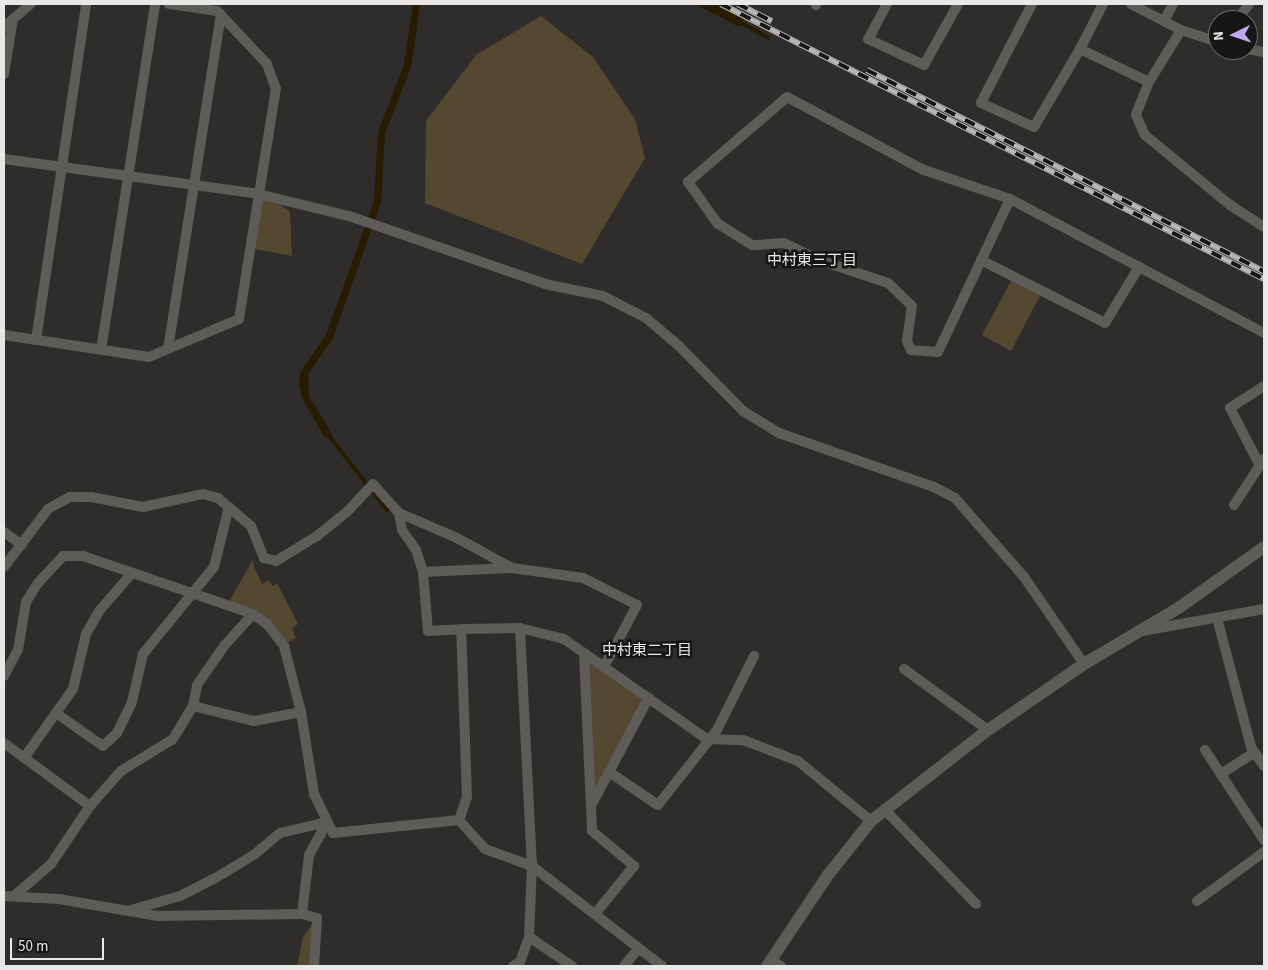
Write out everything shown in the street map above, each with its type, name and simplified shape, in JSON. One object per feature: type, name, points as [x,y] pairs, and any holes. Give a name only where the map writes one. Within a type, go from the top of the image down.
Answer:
[{"type":"street","points":[[4,27],[30,4]]},
{"type":"street","points":[[36,340],[60,167],[86,4]]},
{"type":"street","points":[[101,350],[155,4]]},
{"type":"street","points":[[4,335],[150,357],[239,319],[276,89],[268,64],[221,14],[217,11],[169,4]]},
{"type":"street","points":[[887,4],[868,39],[924,65],[958,4]]},
{"type":"street","points":[[1032,4],[981,103],[1034,127],[1080,49],[1103,4]]},
{"type":"street","points":[[1131,4],[1181,30],[1208,39]]},
{"type":"street","points":[[1164,21],[1174,4]]},
{"type":"street","points":[[168,349],[192,185],[221,14]]},
{"type":"street","points":[[4,74],[13,19]]},
{"type":"street","points":[[1181,30],[1149,82],[1136,115],[1145,135],[1230,205],[1264,227]]},
{"type":"street","points":[[1080,49],[1149,82]]},
{"type":"street","points":[[1010,199],[938,352],[911,350],[907,340],[912,306],[888,283],[819,260],[784,243],[752,246],[718,224],[688,182],[787,97],[924,170],[1010,199],[1264,333]]},
{"type":"street","points":[[4,159],[258,194],[352,217],[545,284],[603,296],[646,318],[678,345],[743,411],[779,433],[934,487],[955,498],[1024,577],[1084,664]]},
{"type":"street","points":[[982,260],[1105,323],[1138,267]]},
{"type":"street","points":[[1234,505],[1262,462],[1230,408],[1264,386]]},
{"type":"street","points":[[4,567],[48,509],[70,497],[91,497],[142,507],[203,494],[218,498],[251,526],[264,558],[276,561],[317,536],[347,512],[373,484],[399,513],[457,538],[512,568]]},
{"type":"street","points":[[56,713],[103,746],[117,733],[132,702],[143,654],[214,567],[229,507]]},
{"type":"street","points":[[399,513],[402,530],[416,550],[423,572],[428,631],[520,628],[564,639],[605,665],[707,738],[743,740],[798,761],[871,820]]},
{"type":"street","points":[[4,532],[22,544]]},
{"type":"street","points":[[773,964],[828,875],[871,820],[988,730],[1084,664],[1142,631],[1264,547]]},
{"type":"street","points":[[4,676],[18,650],[26,602],[38,583],[63,556],[83,556],[253,614],[267,624],[284,646],[301,712],[314,794],[333,833],[459,820]]},
{"type":"street","points":[[423,572],[512,568],[583,578],[637,605],[605,665]]},
{"type":"street","points":[[24,758],[73,688],[86,634],[100,610],[132,573]]},
{"type":"street","points":[[1142,631],[1264,609]]},
{"type":"street","points":[[9,896],[51,864],[90,806],[120,771],[173,739],[192,706],[197,685],[224,646],[253,614]]},
{"type":"street","points":[[1217,618],[1255,752],[1264,766]]},
{"type":"street","points":[[513,966],[520,962],[530,937],[532,866],[520,628]]},
{"type":"street","points":[[459,820],[467,796],[461,629]]},
{"type":"street","points":[[584,653],[592,831],[634,866],[595,914]]},
{"type":"street","points":[[609,772],[658,805],[707,738],[717,730],[754,656]]},
{"type":"street","points":[[904,669],[988,730]]},
{"type":"street","points":[[591,806],[649,697]]},
{"type":"street","points":[[192,706],[254,722],[301,712]]},
{"type":"street","points":[[4,743],[90,806]]},
{"type":"street","points":[[1205,750],[1264,840]]},
{"type":"street","points":[[1221,774],[1255,752]]},
{"type":"street","points":[[885,810],[976,904]]},
{"type":"street","points":[[459,820],[485,849],[532,866],[662,966]]},
{"type":"street","points":[[128,911],[180,896],[214,879],[255,854],[280,833],[327,822]]},
{"type":"street","points":[[302,914],[309,855],[327,822]]},
{"type":"street","points":[[1197,901],[1264,852]]},
{"type":"street","points":[[9,896],[157,916],[302,914],[318,918],[314,966]]},
{"type":"street","points":[[530,937],[572,966]]},
{"type":"street","points":[[624,966],[639,948]]},
{"type":"shaded area","points":[[413,4],[420,4],[411,67],[385,134],[381,203],[333,338],[308,374],[309,396],[332,434],[325,438],[302,398],[299,383],[301,371],[326,335],[374,201],[378,132],[404,65]]},
{"type":"shaded area","points":[[695,4],[715,4],[744,18],[739,27]]},
{"type":"shaded area","points":[[541,16],[593,57],[635,119],[645,158],[582,264],[425,203],[426,121],[476,55]]},
{"type":"shaded area","points":[[261,198],[281,205],[290,212],[292,256],[255,249]]},
{"type":"shaded area","points":[[1012,279],[1041,294],[1011,351],[982,335]]},
{"type":"shaded area","points":[[253,559],[254,567],[262,584],[268,580],[273,586],[277,583],[298,624],[292,628],[296,638],[287,643],[270,621],[255,609],[229,602]]},
{"type":"shaded area","points":[[586,657],[645,698],[593,799]]},
{"type":"shaded area","points":[[315,921],[312,966],[297,966],[303,937]]},
{"type":"waterway","points":[[738,21],[769,38]]},
{"type":"waterway","points":[[326,432],[387,510]]},
{"type":"railway","points":[[721,4],[1264,279]]},
{"type":"railway","points":[[738,4],[772,21]]},
{"type":"railway","points":[[867,70],[1264,271]]},
{"type":"district","name":"中村東三丁目","points":[[812,261]]},
{"type":"district","name":"中村東二丁目","points":[[647,651]]}]
